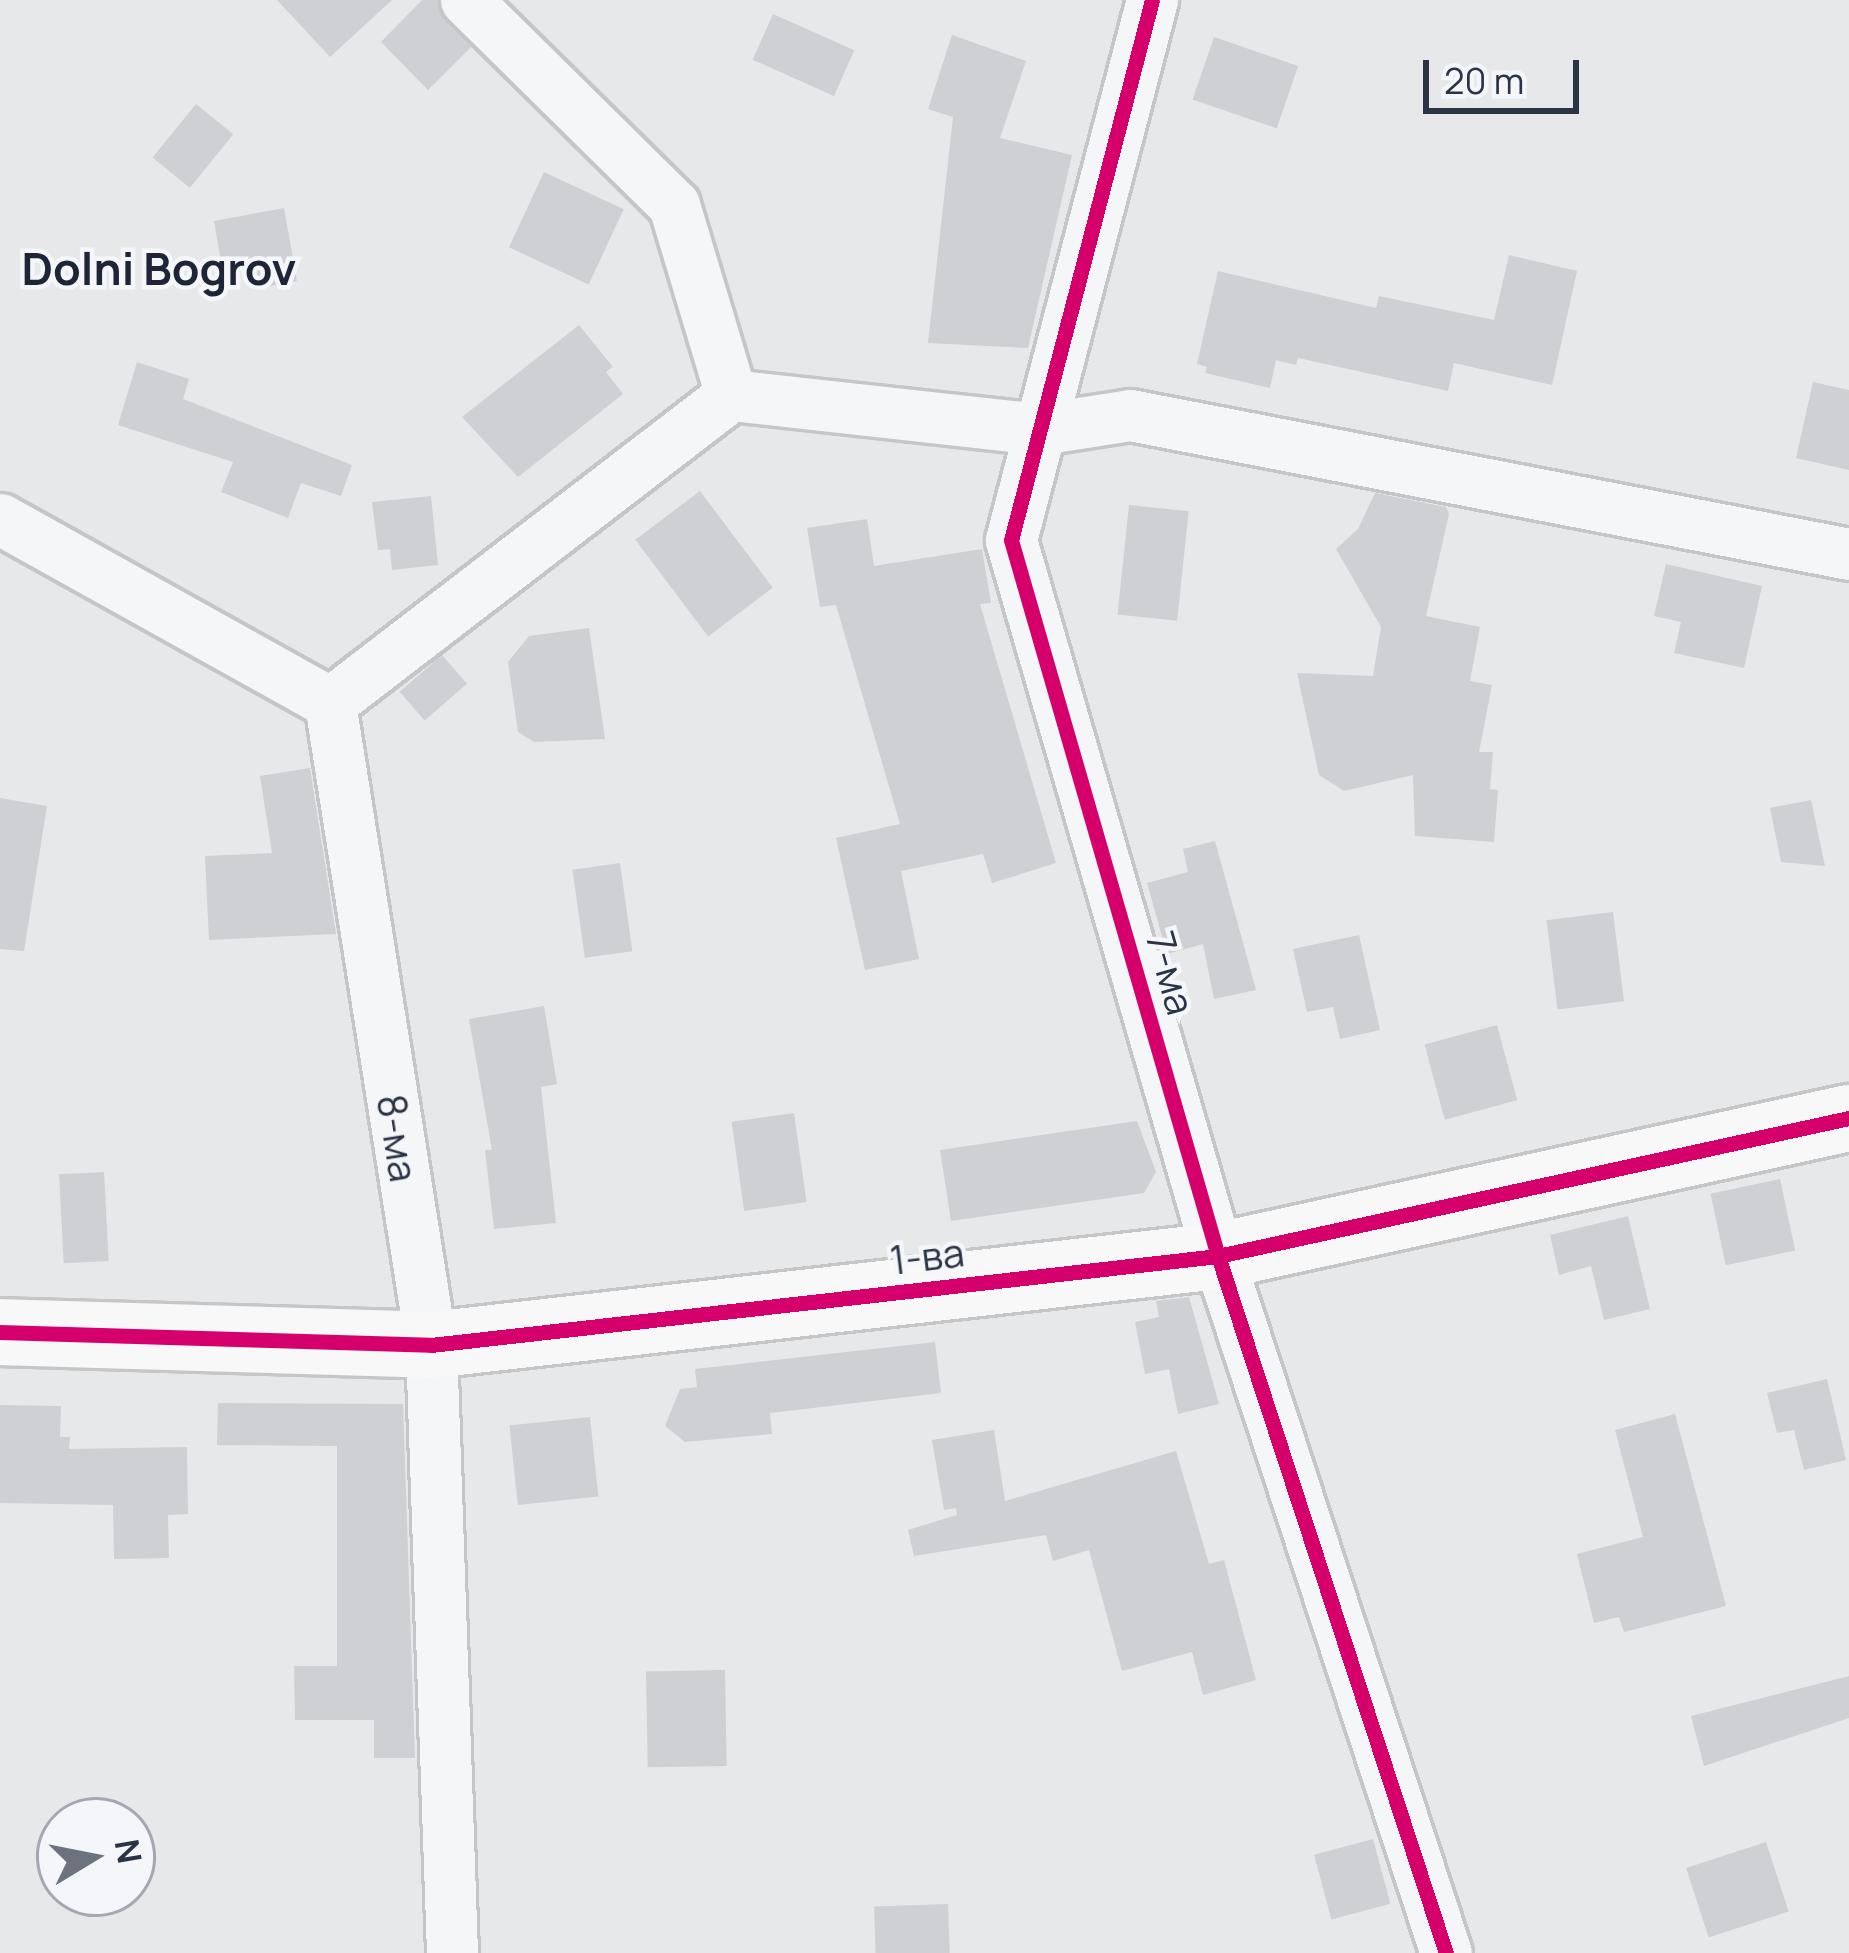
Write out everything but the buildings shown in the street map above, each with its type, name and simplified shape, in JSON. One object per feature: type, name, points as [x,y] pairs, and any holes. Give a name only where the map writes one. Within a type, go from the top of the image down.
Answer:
[{"type":"street","points":[[466,0],[674,205],[731,395]]},
{"type":"street","name":"7-ма","points":[[1152,0],[1011,540],[1218,1256],[1446,1953]]},
{"type":"street","points":[[0,519],[330,703],[731,395],[1040,429],[1130,415],[1849,554]]},
{"type":"street","name":"8-ма","points":[[330,703],[431,1346],[452,1953]]},
{"type":"street","name":"1-ва","points":[[0,1332],[431,1346],[1218,1256],[1849,1118]]},
{"type":"cycle path","points":[[1152,0],[1011,540],[1218,1256],[1446,1953]]},
{"type":"cycle path","points":[[0,1332],[431,1345],[1218,1256],[1849,1118]]},
{"type":"district","name":"Dolni Bogrov","points":[[159,269]]}]
